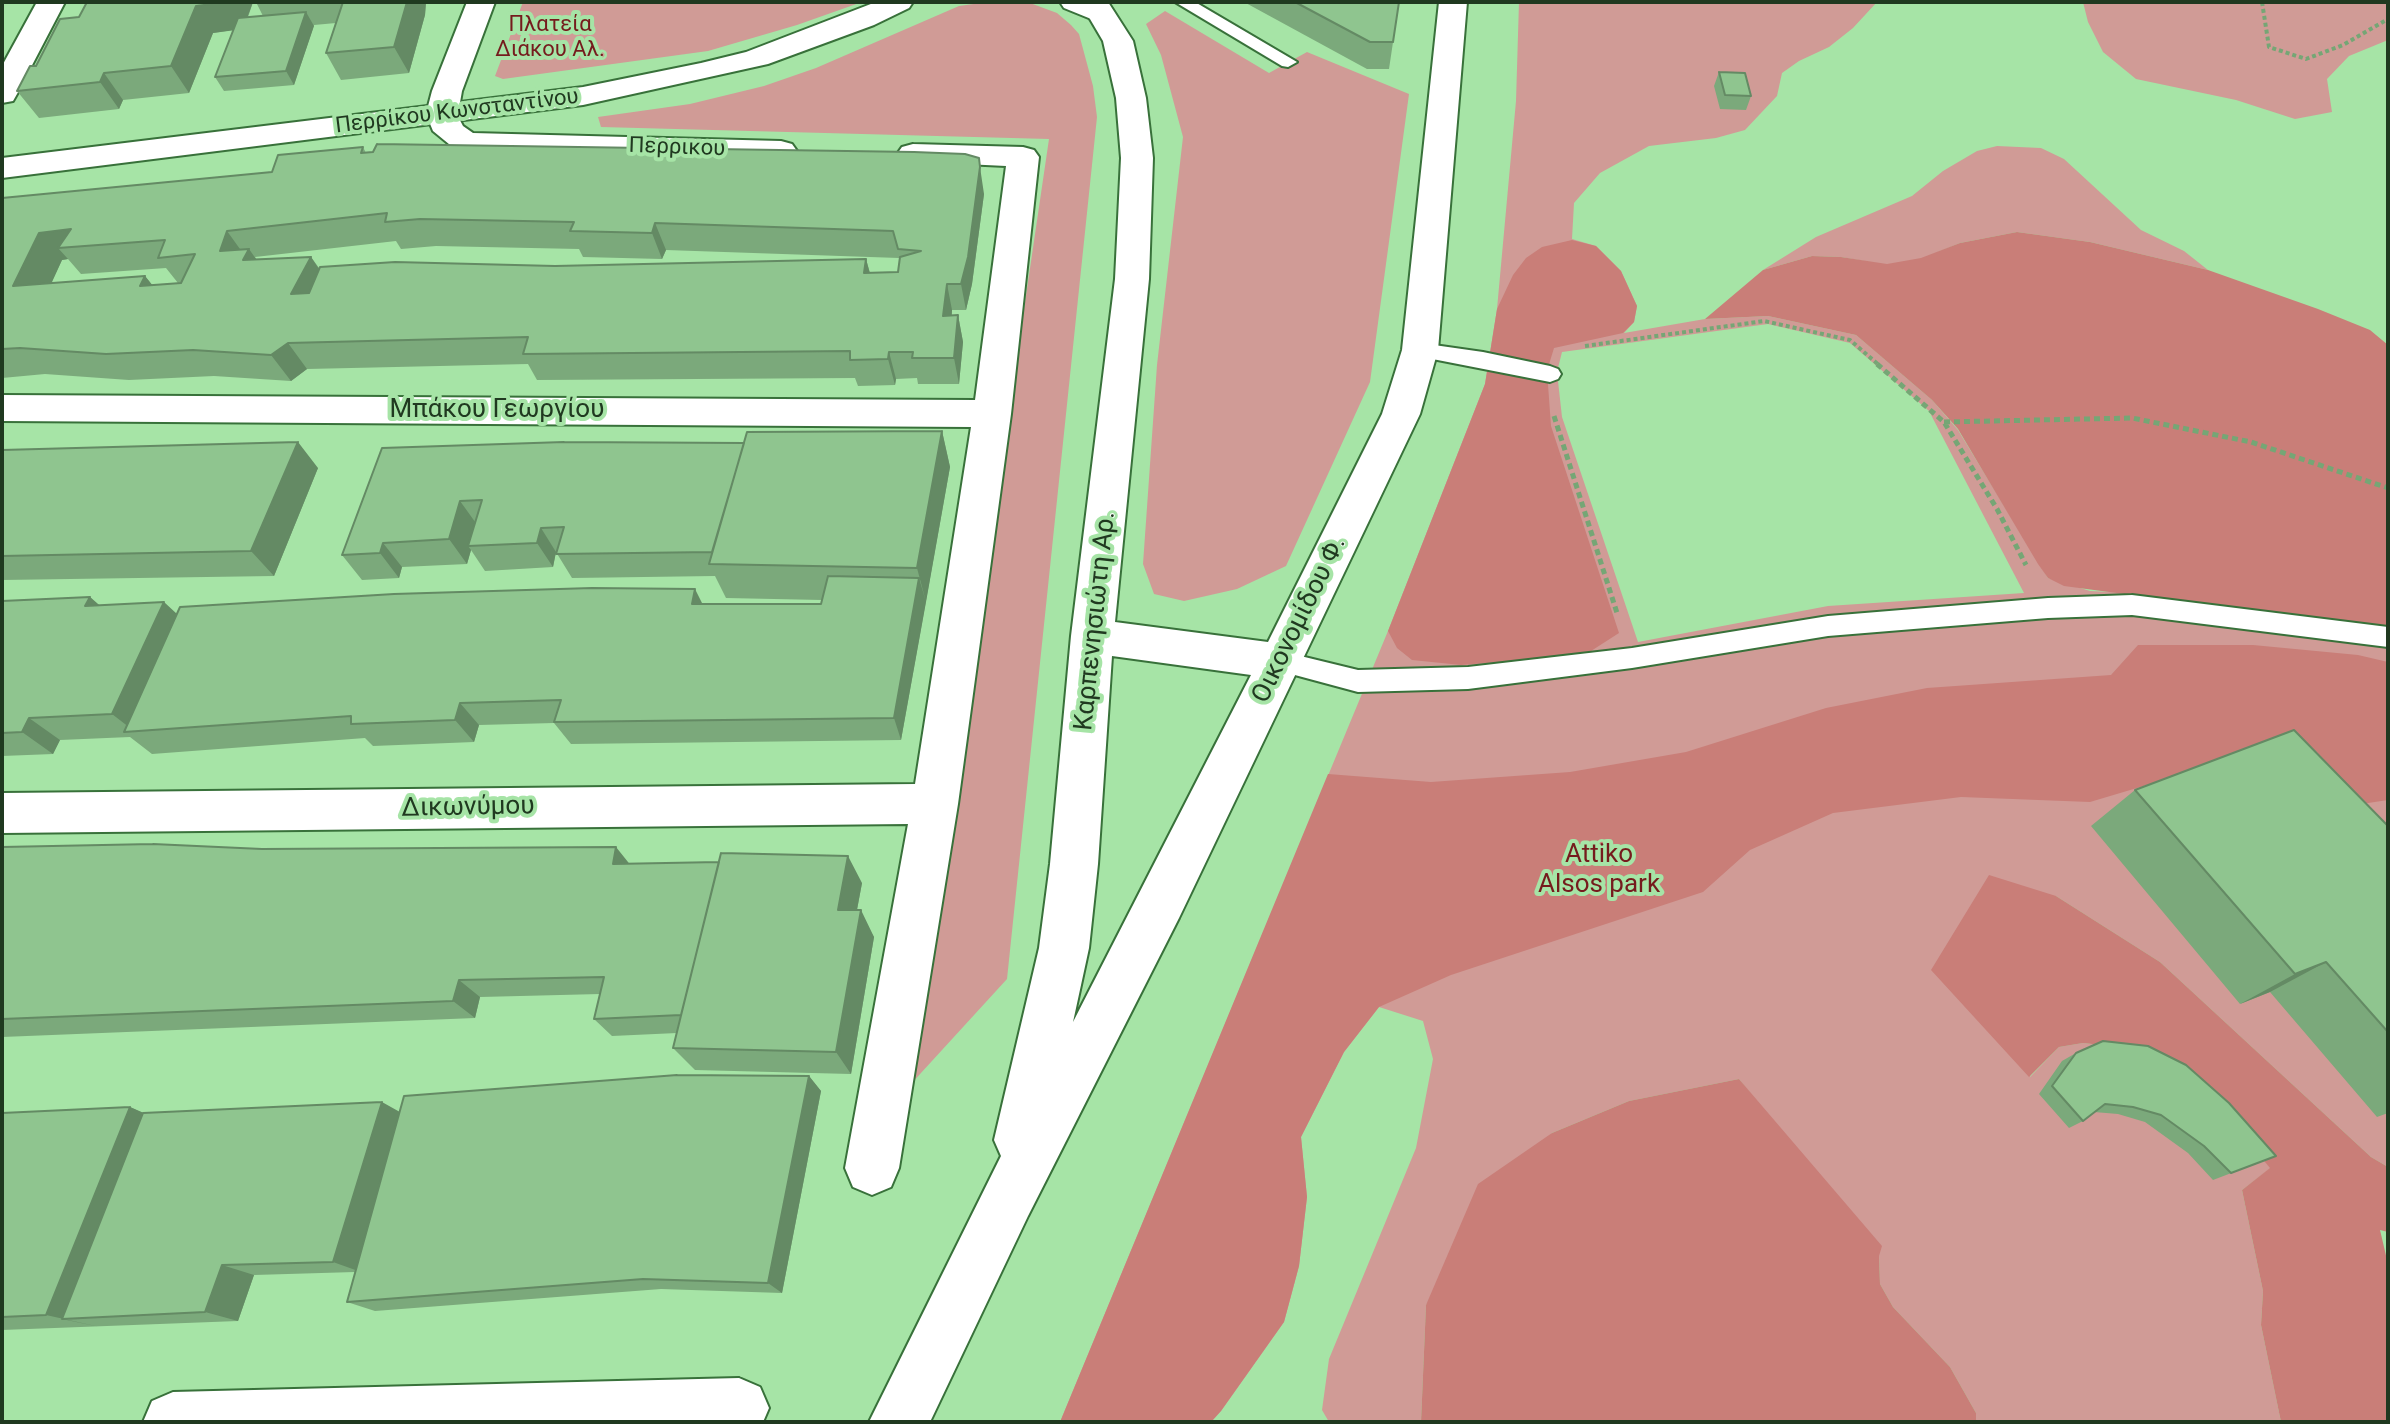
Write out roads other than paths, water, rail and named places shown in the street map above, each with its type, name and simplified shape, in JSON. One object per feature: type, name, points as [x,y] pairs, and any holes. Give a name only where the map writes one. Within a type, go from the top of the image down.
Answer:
[{"type":"street","points":[[2,94],[51,2]]},
{"type":"street","points":[[442,114],[447,91],[481,2]]},
{"type":"street","name":"Περρίκου Κωνσταντίνου","points":[[2,168],[583,96],[703,72],[831,32],[899,2]]},
{"type":"street","points":[[1074,2],[1112,16]]},
{"type":"street","name":"Οικονομίδου Φ.","points":[[1009,1197],[1162,902],[1401,414],[1420,350],[1453,2]]},
{"type":"street","name":"Καρπενησιώτη Αρ.","points":[[1009,1197],[1064,948],[1074,864],[1092,636],[1130,294],[1137,158],[1131,98],[1112,16]]},
{"type":"street","name":"Περρικου","points":[[442,114],[449,131],[466,142],[803,151]]},
{"type":"street","points":[[872,1168],[935,804],[992,414],[1023,157],[882,153]]},
{"type":"street","name":"Μπάκου Γεωργίου","points":[[2,408],[992,414]]},
{"type":"street","points":[[1092,636],[1280,661]]},
{"type":"street","name":"Δικωνύμου","points":[[2,813],[935,804]]},
{"type":"street","points":[[899,1422],[1009,1197]]},
{"type":"street","points":[[173,1422],[739,1408]]},
{"type":"lane","points":[[1183,2],[1288,62]]},
{"type":"lane","points":[[1420,350],[1483,359],[1550,374]]},
{"type":"lane","points":[[1280,661],[1358,681],[1468,678],[1632,658],[1828,626],[2048,608],[2132,605],[2388,637]]},
{"type":"park label","name":"Πλατεία Διάκου Αλ.","points":[[550,38]]},
{"type":"park label","name":"Attiko Alsos park","points":[[1599,870]]}]
